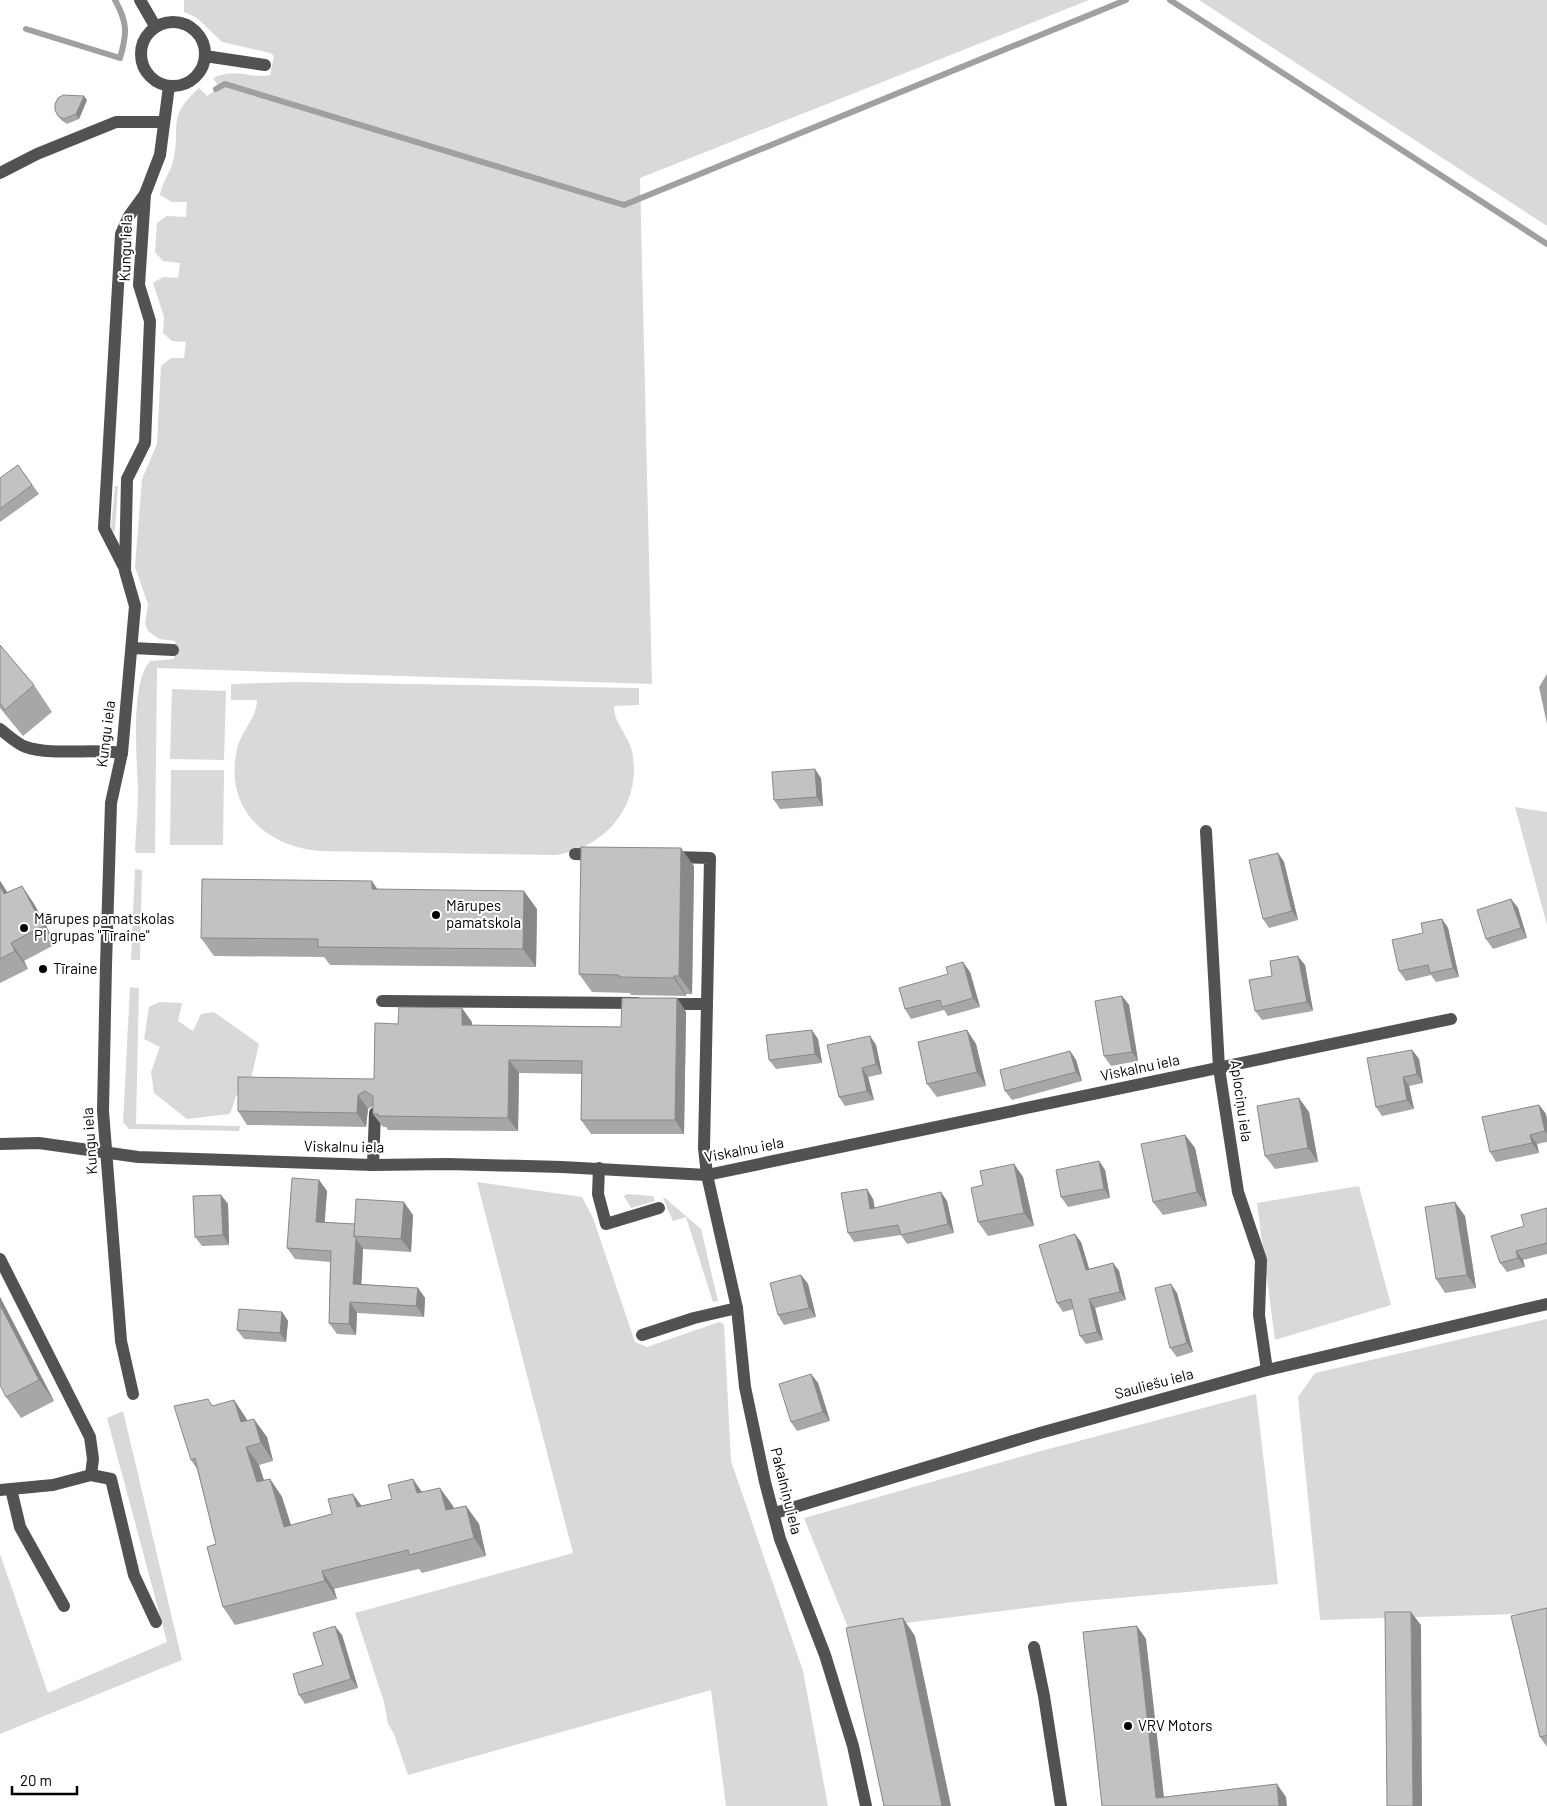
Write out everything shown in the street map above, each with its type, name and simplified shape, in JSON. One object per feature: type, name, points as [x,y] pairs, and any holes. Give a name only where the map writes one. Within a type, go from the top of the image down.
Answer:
[{"type":"street","points":[[140,0],[155,26]]},
{"type":"street","points":[[167,22],[182,23],[194,30],[203,42],[205,56],[202,69],[194,79],[182,85],[169,86],[155,81],[145,69],[141,55],[144,40],[155,26],[167,22]]},
{"type":"street","points":[[205,56],[265,65]]},
{"type":"street","name":"Kungu iela","points":[[133,1394],[121,1341],[103,1111],[111,803],[122,753],[135,606],[125,571],[127,479],[145,443],[150,321],[139,284],[145,194],[160,156],[169,86]]},
{"type":"street","points":[[0,173],[45,151],[116,122],[164,122]]},
{"type":"street","points":[[125,571],[104,528],[121,234],[129,216],[145,194]]},
{"type":"street","points":[[132,648],[173,650]]},
{"type":"street","points":[[0,729],[25,747],[73,752],[109,751],[122,753]]},
{"type":"street","name":"Aplociņu iela","points":[[1206,831],[1220,1068],[1238,1192],[1261,1260],[1259,1315],[1267,1370]]},
{"type":"street","points":[[576,854],[614,855]]},
{"type":"street","name":"Pakalniņu iela","points":[[662,856],[710,858],[704,1148],[707,1175],[737,1308],[745,1388],[765,1482],[775,1513],[780,1540],[825,1655],[852,1746],[866,1806]]},
{"type":"street","points":[[382,1002],[707,1004]]},
{"type":"street","name":"Viskalnu iela","points":[[0,1144],[39,1143],[138,1157],[373,1165],[448,1164],[598,1168],[707,1175],[1451,1019]]},
{"type":"street","points":[[373,1165],[375,1113]]},
{"type":"street","points":[[598,1168],[598,1194],[606,1224],[660,1208]]},
{"type":"street","points":[[0,1259],[90,1437],[93,1459],[91,1475]]},
{"type":"street","name":"Sauliešu iela","points":[[775,1513],[1040,1432],[1267,1370],[1547,1304]]},
{"type":"street","points":[[642,1335],[694,1318],[737,1308]]},
{"type":"street","points":[[64,1606],[20,1527],[6,1490],[54,1485],[91,1475],[111,1479],[134,1575],[156,1622]]},
{"type":"street","points":[[1034,1647],[1044,1696],[1061,1806]]},
{"type":"shaded area","points":[[184,0],[1089,0],[640,178],[652,684],[157,668],[155,853],[137,853],[135,850],[138,789],[136,722],[140,686],[150,661],[174,659],[175,641],[159,639],[148,631],[145,624],[148,604],[135,567],[142,479],[157,444],[161,366],[171,358],[184,358],[186,342],[172,341],[163,333],[164,317],[153,283],[163,277],[178,278],[180,263],[163,261],[155,252],[157,223],[167,216],[186,217],[187,202],[172,202],[160,195],[173,162],[178,116],[188,99],[199,88],[207,96],[214,91],[217,84],[213,78],[221,75],[236,73],[256,76],[270,75],[274,56],[270,53],[222,42],[197,18],[184,12]]},
{"type":"shaded area","points":[[1199,0],[1547,0],[1547,226]]},
{"type":"shaded area","points":[[133,228],[130,273],[126,269],[128,230]]},
{"type":"shaded area","points":[[115,486],[118,486],[115,531],[112,531],[111,527]]},
{"type":"shaded area","points":[[1547,674],[1547,724],[1539,687]]},
{"type":"shaded area","points":[[295,682],[639,688],[639,705],[614,706],[618,723],[632,751],[634,770],[632,789],[626,805],[617,820],[605,833],[591,843],[574,851],[556,855],[318,851],[298,847],[280,841],[265,831],[252,820],[242,805],[236,789],[234,770],[237,749],[252,719],[257,700],[231,700],[231,684]]},
{"type":"shaded area","points":[[172,689],[226,691],[224,760],[170,759]]},
{"type":"shaded area","points":[[171,770],[224,770],[223,845],[170,845]]},
{"type":"shaded area","points":[[1515,807],[1547,812],[1547,925]]},
{"type":"shaded area","points":[[135,869],[142,870],[140,960],[131,960]]},
{"type":"shaded area","points":[[130,987],[139,988],[136,1124],[240,1126],[239,1131],[129,1129],[123,1122]]},
{"type":"shaded area","points":[[159,1002],[182,1003],[178,1021],[193,1031],[201,1014],[214,1012],[259,1044],[251,1079],[236,1096],[230,1114],[187,1119],[154,1093],[151,1072],[160,1047],[144,1039],[149,1007]]},
{"type":"shaded area","points":[[477,1182],[582,1197],[593,1218],[635,1342],[647,1347],[719,1322],[724,1324],[731,1461],[803,1671],[828,1806],[726,1806],[711,1690],[408,1775],[394,1734],[388,1724],[384,1702],[355,1613],[573,1553]]},
{"type":"shaded area","points":[[1359,1186],[1391,1305],[1275,1340],[1257,1203]]},
{"type":"shaded area","points":[[627,1194],[653,1196],[655,1201],[631,1208],[624,1196]]},
{"type":"shaded area","points":[[663,1198],[701,1229],[718,1301],[713,1302],[686,1217],[673,1221]]},
{"type":"shaded area","points":[[1547,1319],[1547,1613],[1320,1620],[1298,1397],[1315,1373]]},
{"type":"shaded area","points":[[1256,1394],[1278,1584],[1073,1602],[849,1630],[804,1518],[1041,1451]]},
{"type":"shaded area","points":[[123,1411],[182,1660],[0,1734],[0,1554],[48,1693],[167,1642],[107,1418]]},
{"type":"building","points":[[63,95],[84,96],[76,114],[64,119],[58,116],[55,110],[58,98]]},
{"type":"building","points":[[18,465],[32,485],[0,509],[0,478]]},
{"type":"building","points":[[0,645],[34,685],[5,710],[0,703]]},
{"type":"building","points":[[815,769],[817,797],[774,800],[772,772]]},
{"type":"building","points":[[581,847],[681,848],[679,976],[674,976],[674,978],[619,977],[619,975],[579,974]]},
{"type":"building","points":[[1278,853],[1292,911],[1263,919],[1249,860]]},
{"type":"building","points":[[202,879],[372,881],[372,889],[524,891],[523,949],[318,947],[318,939],[201,938]]},
{"type":"building","points":[[0,886],[4,894],[22,886],[43,926],[11,943],[15,951],[0,959]]},
{"type":"building","points":[[1511,899],[1521,928],[1486,939],[1477,910]]},
{"type":"building","points":[[1442,919],[1453,968],[1430,973],[1428,965],[1399,971],[1392,940],[1423,933],[1421,923]]},
{"type":"building","points":[[1298,956],[1307,1002],[1255,1011],[1249,980],[1272,976],[1270,961]]},
{"type":"building","points":[[963,962],[973,998],[942,1007],[940,1000],[905,1009],[899,988],[948,974],[946,967]]},
{"type":"building","points":[[1122,996],[1132,1052],[1104,1056],[1095,1001]]},
{"type":"building","points":[[622,998],[677,998],[675,1120],[581,1120],[582,1061],[509,1060],[508,1118],[378,1116],[378,1114],[373,1114],[373,1096],[365,1091],[358,1095],[357,1113],[238,1111],[238,1077],[374,1079],[375,1023],[398,1024],[399,1007],[462,1008],[462,1025],[621,1027]]},
{"type":"building","points":[[812,1030],[815,1054],[769,1060],[766,1035]]},
{"type":"building","points":[[967,1030],[977,1072],[927,1084],[918,1042]]},
{"type":"building","points":[[870,1036],[876,1064],[862,1068],[867,1091],[839,1097],[827,1045]]},
{"type":"building","points":[[1412,1050],[1417,1074],[1403,1077],[1407,1100],[1376,1107],[1367,1058]]},
{"type":"building","points":[[1070,1051],[1076,1072],[1005,1091],[1000,1070]]},
{"type":"building","points":[[1299,1098],[1308,1148],[1265,1156],[1257,1106]]},
{"type":"building","points":[[1539,1105],[1545,1131],[1530,1135],[1532,1143],[1490,1152],[1482,1117]]},
{"type":"building","points":[[1185,1135],[1197,1192],[1153,1202],[1141,1144]]},
{"type":"building","points":[[1099,1161],[1104,1189],[1061,1197],[1056,1170]]},
{"type":"building","points":[[1014,1164],[1024,1213],[978,1222],[971,1188],[983,1185],[980,1171]]},
{"type":"building","points":[[292,1178],[319,1180],[316,1222],[355,1224],[353,1284],[418,1288],[416,1306],[350,1302],[349,1324],[329,1323],[331,1251],[287,1248]]},
{"type":"building","points":[[867,1189],[870,1209],[941,1192],[948,1224],[901,1235],[898,1225],[848,1233],[841,1193]]},
{"type":"building","points":[[221,1195],[223,1235],[195,1237],[193,1196]]},
{"type":"building","points":[[356,1199],[404,1202],[401,1239],[354,1236]]},
{"type":"building","points":[[1455,1202],[1467,1275],[1436,1279],[1425,1207]]},
{"type":"building","points":[[1547,1208],[1547,1243],[1516,1251],[1518,1258],[1500,1263],[1491,1236],[1524,1226],[1521,1215]]},
{"type":"building","points":[[1075,1234],[1086,1270],[1113,1263],[1120,1292],[1089,1299],[1097,1332],[1080,1336],[1071,1299],[1057,1303],[1039,1245]]},
{"type":"building","points":[[801,1275],[809,1308],[778,1315],[770,1283]]},
{"type":"building","points":[[1171,1284],[1187,1343],[1170,1348],[1155,1288]]},
{"type":"building","points":[[0,1305],[39,1380],[6,1397],[0,1385]]},
{"type":"building","points":[[239,1309],[282,1312],[280,1333],[237,1330]]},
{"type":"building","points":[[811,1374],[823,1412],[791,1422],[779,1384]]},
{"type":"building","points":[[208,1399],[212,1406],[234,1400],[241,1422],[254,1419],[261,1443],[246,1447],[257,1482],[270,1479],[284,1527],[332,1514],[328,1499],[353,1494],[357,1507],[392,1499],[388,1485],[413,1479],[417,1493],[440,1488],[446,1510],[466,1506],[474,1538],[409,1555],[408,1550],[322,1571],[325,1581],[223,1607],[207,1547],[216,1544],[195,1458],[191,1460],[174,1406]]},
{"type":"building","points":[[1547,1608],[1547,1735],[1540,1737],[1511,1616]]},
{"type":"building","points":[[1385,1612],[1411,1612],[1413,1806],[1387,1806]]},
{"type":"building","points":[[903,1618],[942,1806],[884,1806],[846,1628]]},
{"type":"building","points":[[335,1626],[351,1679],[299,1695],[293,1674],[323,1665],[313,1633]]},
{"type":"building","name":"VRV Motors","points":[[1137,1626],[1156,1798],[1277,1784],[1279,1806],[1102,1806],[1083,1632]]},
{"type":"waterway","points":[[26,29],[120,58],[125,29],[122,15],[115,0]]},
{"type":"waterway","points":[[216,89],[225,84],[624,205],[1126,0]]},
{"type":"waterway","points":[[1170,0],[1547,244]]},
{"type":"place","name":"Mārupes pamatskola","points":[[436,915]]},
{"type":"place","name":"Mārupes pamatskolas PI grupas \"Tīraine\"","points":[[24,928]]},
{"type":"place","name":"Tīraine","points":[[43,969]]},
{"type":"place","name":"VRV Motors","points":[[1128,1726]]}]
